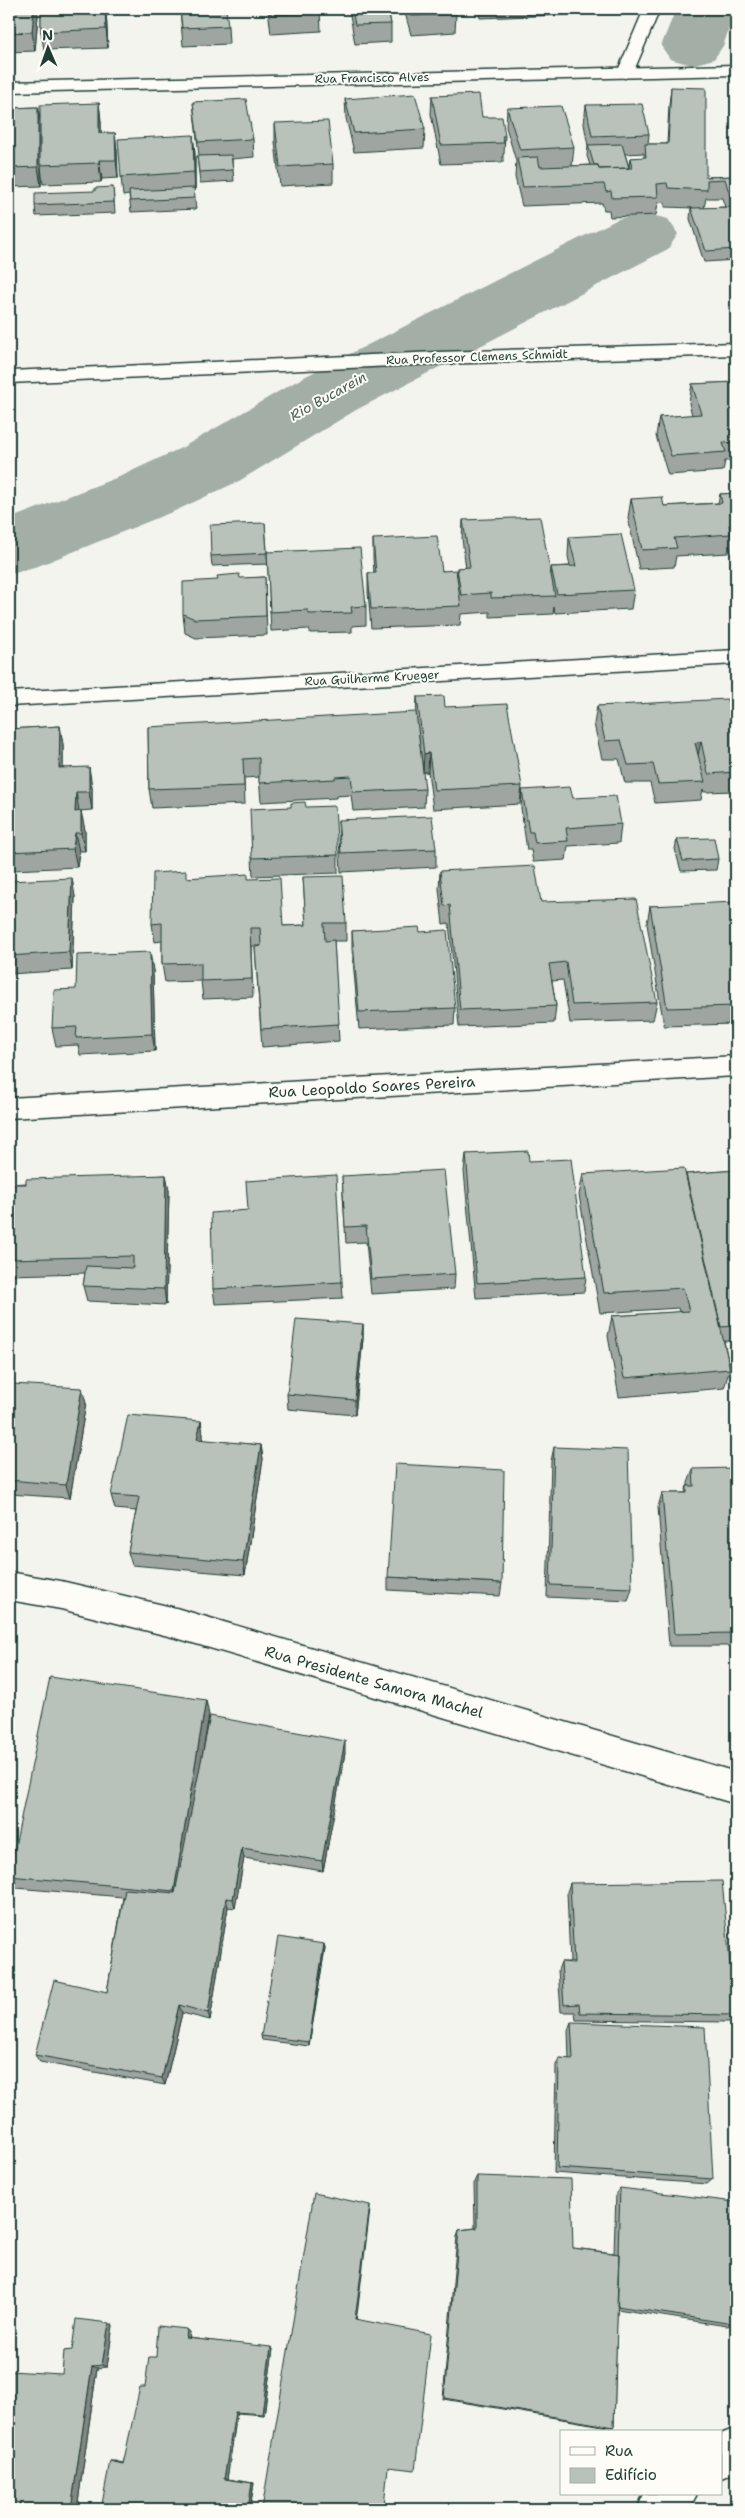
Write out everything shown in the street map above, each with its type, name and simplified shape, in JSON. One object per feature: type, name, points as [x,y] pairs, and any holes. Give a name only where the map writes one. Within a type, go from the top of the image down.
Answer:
[{"type":"street","points":[[625,72],[652,9]]},
{"type":"street","name":"Rua Francisco Alves","points":[[9,87],[736,70]]},
{"type":"street","name":"Rua Professor Clemens Schmidt","points":[[9,377],[438,358],[736,349]]},
{"type":"street","name":"Rua Guilherme Krueger","points":[[9,699],[736,656]]},
{"type":"street","name":"Rua Leopoldo Soares Pereira","points":[[9,1108],[736,1066]]},
{"type":"street","name":"Rua Presidente Samora Machel","points":[[9,1586],[61,1596],[176,1624],[736,1788]]},
{"type":"street","points":[[722,2458],[736,2447]]},
{"type":"street","points":[[658,2509],[674,2496]]},
{"type":"building","points":[[9,9],[34,9],[32,32],[9,33]]},
{"type":"building","points":[[41,9],[105,9],[106,29],[41,32]]},
{"type":"building","points":[[180,9],[226,9],[228,26],[182,28]]},
{"type":"building","points":[[270,9],[320,9],[321,13],[271,15]]},
{"type":"building","points":[[352,9],[388,9],[391,24],[355,25]]},
{"type":"building","points":[[409,9],[454,9],[456,14],[411,16]]},
{"type":"building","points":[[671,87],[706,88],[706,177],[736,176],[736,199],[731,199],[725,179],[707,180],[707,190],[668,188],[667,183],[657,184],[658,197],[612,198],[611,191],[606,192],[604,184],[523,187],[517,158],[538,157],[540,167],[598,165],[599,169],[632,168],[630,158],[646,157],[645,144],[668,144]]},
{"type":"building","points":[[415,94],[425,129],[354,133],[345,99]]},
{"type":"building","points":[[479,94],[482,117],[502,117],[505,136],[502,136],[504,143],[441,145],[432,96]]},
{"type":"building","points":[[246,99],[253,139],[198,142],[193,102]]},
{"type":"building","points":[[99,103],[99,133],[115,133],[116,160],[99,160],[99,163],[40,165],[40,105]]},
{"type":"building","points":[[642,104],[649,134],[592,136],[586,105]]},
{"type":"building","points":[[561,106],[574,147],[520,150],[507,108]]},
{"type":"building","points":[[38,107],[38,167],[9,168],[9,108]]},
{"type":"building","points":[[328,121],[333,164],[280,167],[275,123]]},
{"type":"building","points":[[193,135],[194,172],[121,177],[118,139]]},
{"type":"building","points":[[622,144],[629,168],[599,169],[598,165],[594,165],[588,145]]},
{"type":"building","points":[[231,155],[233,170],[199,172],[197,156]]},
{"type":"building","points":[[113,187],[114,202],[35,205],[35,193],[95,191],[95,188]]},
{"type":"building","points":[[194,188],[195,198],[130,201],[129,191]]},
{"type":"building","points":[[736,207],[736,249],[706,251],[691,208]]},
{"type":"building","points":[[736,382],[736,442],[723,443],[726,452],[671,456],[659,417],[701,414],[692,384]]},
{"type":"building","points":[[736,493],[736,538],[733,525],[729,525],[731,534],[674,538],[677,548],[642,550],[631,499],[662,497],[664,506],[722,503],[720,494]]},
{"type":"building","points":[[540,517],[555,596],[491,598],[491,593],[461,595],[457,568],[470,567],[463,520]]},
{"type":"building","points":[[265,523],[267,553],[211,556],[210,525]]},
{"type":"building","points":[[621,534],[634,590],[557,594],[551,567],[576,566],[569,537]]},
{"type":"building","points":[[437,536],[442,571],[456,570],[461,606],[371,609],[368,573],[376,573],[373,539]]},
{"type":"building","points":[[360,548],[366,606],[351,607],[352,613],[309,614],[308,610],[270,612],[267,552]]},
{"type":"building","points":[[239,574],[240,578],[265,577],[266,616],[195,619],[183,614],[183,582],[218,580],[217,576]]},
{"type":"building","points":[[444,696],[445,707],[507,704],[522,786],[434,790],[429,753],[424,754],[417,697]]},
{"type":"building","points":[[727,699],[728,703],[736,703],[736,772],[708,774],[701,741],[695,743],[705,782],[658,784],[653,764],[628,765],[621,740],[605,741],[597,706]]},
{"type":"building","points":[[416,712],[425,789],[353,792],[351,776],[335,777],[335,779],[259,783],[259,758],[243,759],[244,786],[149,789],[148,727]]},
{"type":"building","points":[[60,726],[59,768],[89,767],[89,792],[76,792],[75,812],[81,811],[81,833],[75,833],[73,849],[9,852],[9,729]]},
{"type":"building","points":[[570,787],[573,798],[616,796],[621,824],[566,828],[568,841],[535,843],[533,832],[529,832],[522,790]]},
{"type":"building","points":[[305,802],[306,807],[335,806],[338,855],[252,858],[250,809],[291,807],[291,803]]},
{"type":"building","points":[[432,816],[436,849],[341,853],[338,820]]},
{"type":"building","points":[[714,838],[718,859],[683,861],[677,839]]},
{"type":"building","points":[[535,866],[541,902],[636,899],[657,1002],[572,1005],[566,962],[549,964],[556,1006],[460,1010],[450,905],[444,906],[440,871]]},
{"type":"building","points":[[186,871],[186,878],[248,874],[248,879],[280,878],[283,926],[306,925],[303,877],[343,876],[346,923],[324,923],[325,941],[334,940],[339,1024],[261,1029],[255,947],[261,946],[260,928],[250,928],[252,979],[201,981],[201,963],[162,964],[162,923],[152,924],[153,873]]},
{"type":"building","points":[[72,878],[69,952],[9,956],[9,881]]},
{"type":"building","points":[[735,902],[736,947],[731,947],[736,974],[736,1006],[667,1008],[650,906]]},
{"type":"building","points":[[419,927],[420,932],[447,930],[455,1008],[359,1012],[352,931]]},
{"type":"building","points":[[150,952],[152,1034],[76,1038],[77,1027],[52,1028],[54,990],[76,989],[77,955]]},
{"type":"building","points":[[528,1151],[529,1161],[571,1159],[586,1277],[477,1283],[466,1154]]},
{"type":"building","points":[[684,1168],[730,1369],[624,1378],[612,1316],[689,1311],[683,1288],[604,1293],[583,1174]]},
{"type":"building","points":[[444,1170],[455,1274],[371,1279],[366,1226],[345,1227],[342,1176]]},
{"type":"building","points":[[736,1170],[736,1305],[732,1305],[736,1326],[721,1327],[686,1174]]},
{"type":"building","points":[[166,1175],[164,1289],[83,1286],[86,1266],[133,1268],[133,1256],[9,1259],[9,1184],[26,1184],[26,1179]]},
{"type":"building","points":[[336,1175],[342,1282],[213,1289],[211,1213],[248,1210],[246,1181]]},
{"type":"building","points":[[296,1319],[363,1324],[355,1400],[287,1394]]},
{"type":"building","points":[[12,1384],[82,1388],[66,1485],[9,1480],[9,1403]]},
{"type":"building","points":[[128,1415],[201,1421],[197,1439],[261,1445],[243,1562],[128,1552],[139,1497],[111,1495]]},
{"type":"building","points":[[554,1447],[628,1450],[632,1588],[550,1585]]},
{"type":"building","points":[[395,1464],[504,1470],[502,1583],[388,1577]]},
{"type":"building","points":[[735,1468],[736,1633],[674,1634],[662,1493],[687,1493],[687,1486],[694,1486],[693,1469]]},
{"type":"building","points":[[50,1677],[206,1700],[174,1891],[9,1876]]},
{"type":"building","points":[[210,1716],[345,1741],[322,1861],[242,1848],[233,1899],[226,1898],[208,2013],[179,2005],[162,2078],[35,2055],[54,1980],[107,1992],[125,1889],[175,1893]]},
{"type":"building","points":[[722,1881],[735,2015],[580,2013],[579,2004],[564,2005],[561,1962],[574,1963],[570,1883]]},
{"type":"building","points":[[278,1937],[324,1944],[309,2042],[261,2036]]},
{"type":"building","points":[[571,2022],[705,2027],[713,2179],[557,2168],[559,2058],[573,2059]]},
{"type":"building","points":[[477,2176],[571,2179],[573,2248],[619,2254],[614,2427],[444,2398],[459,2230],[477,2228]]},
{"type":"building","points":[[620,2188],[735,2202],[733,2324],[617,2306]]},
{"type":"building","points":[[314,2193],[370,2205],[355,2319],[431,2334],[415,2470],[388,2467],[384,2506],[380,2506],[380,2509],[262,2509]]},
{"type":"building","points":[[76,2319],[109,2323],[102,2365],[92,2366],[71,2509],[9,2509],[9,2371],[62,2374],[64,2351],[72,2350]]},
{"type":"building","points":[[158,2326],[187,2329],[186,2338],[271,2347],[262,2414],[235,2412],[224,2479],[252,2483],[248,2509],[101,2509],[110,2461],[123,2464],[140,2387],[145,2387],[149,2357],[156,2357]]},
{"type":"waterway","name":"Rio Bucarein","points":[[692,46],[707,9]]},
{"type":"waterway","name":"Rio Bucarein","points":[[9,548],[149,493],[211,464],[329,394],[643,234]]}]
